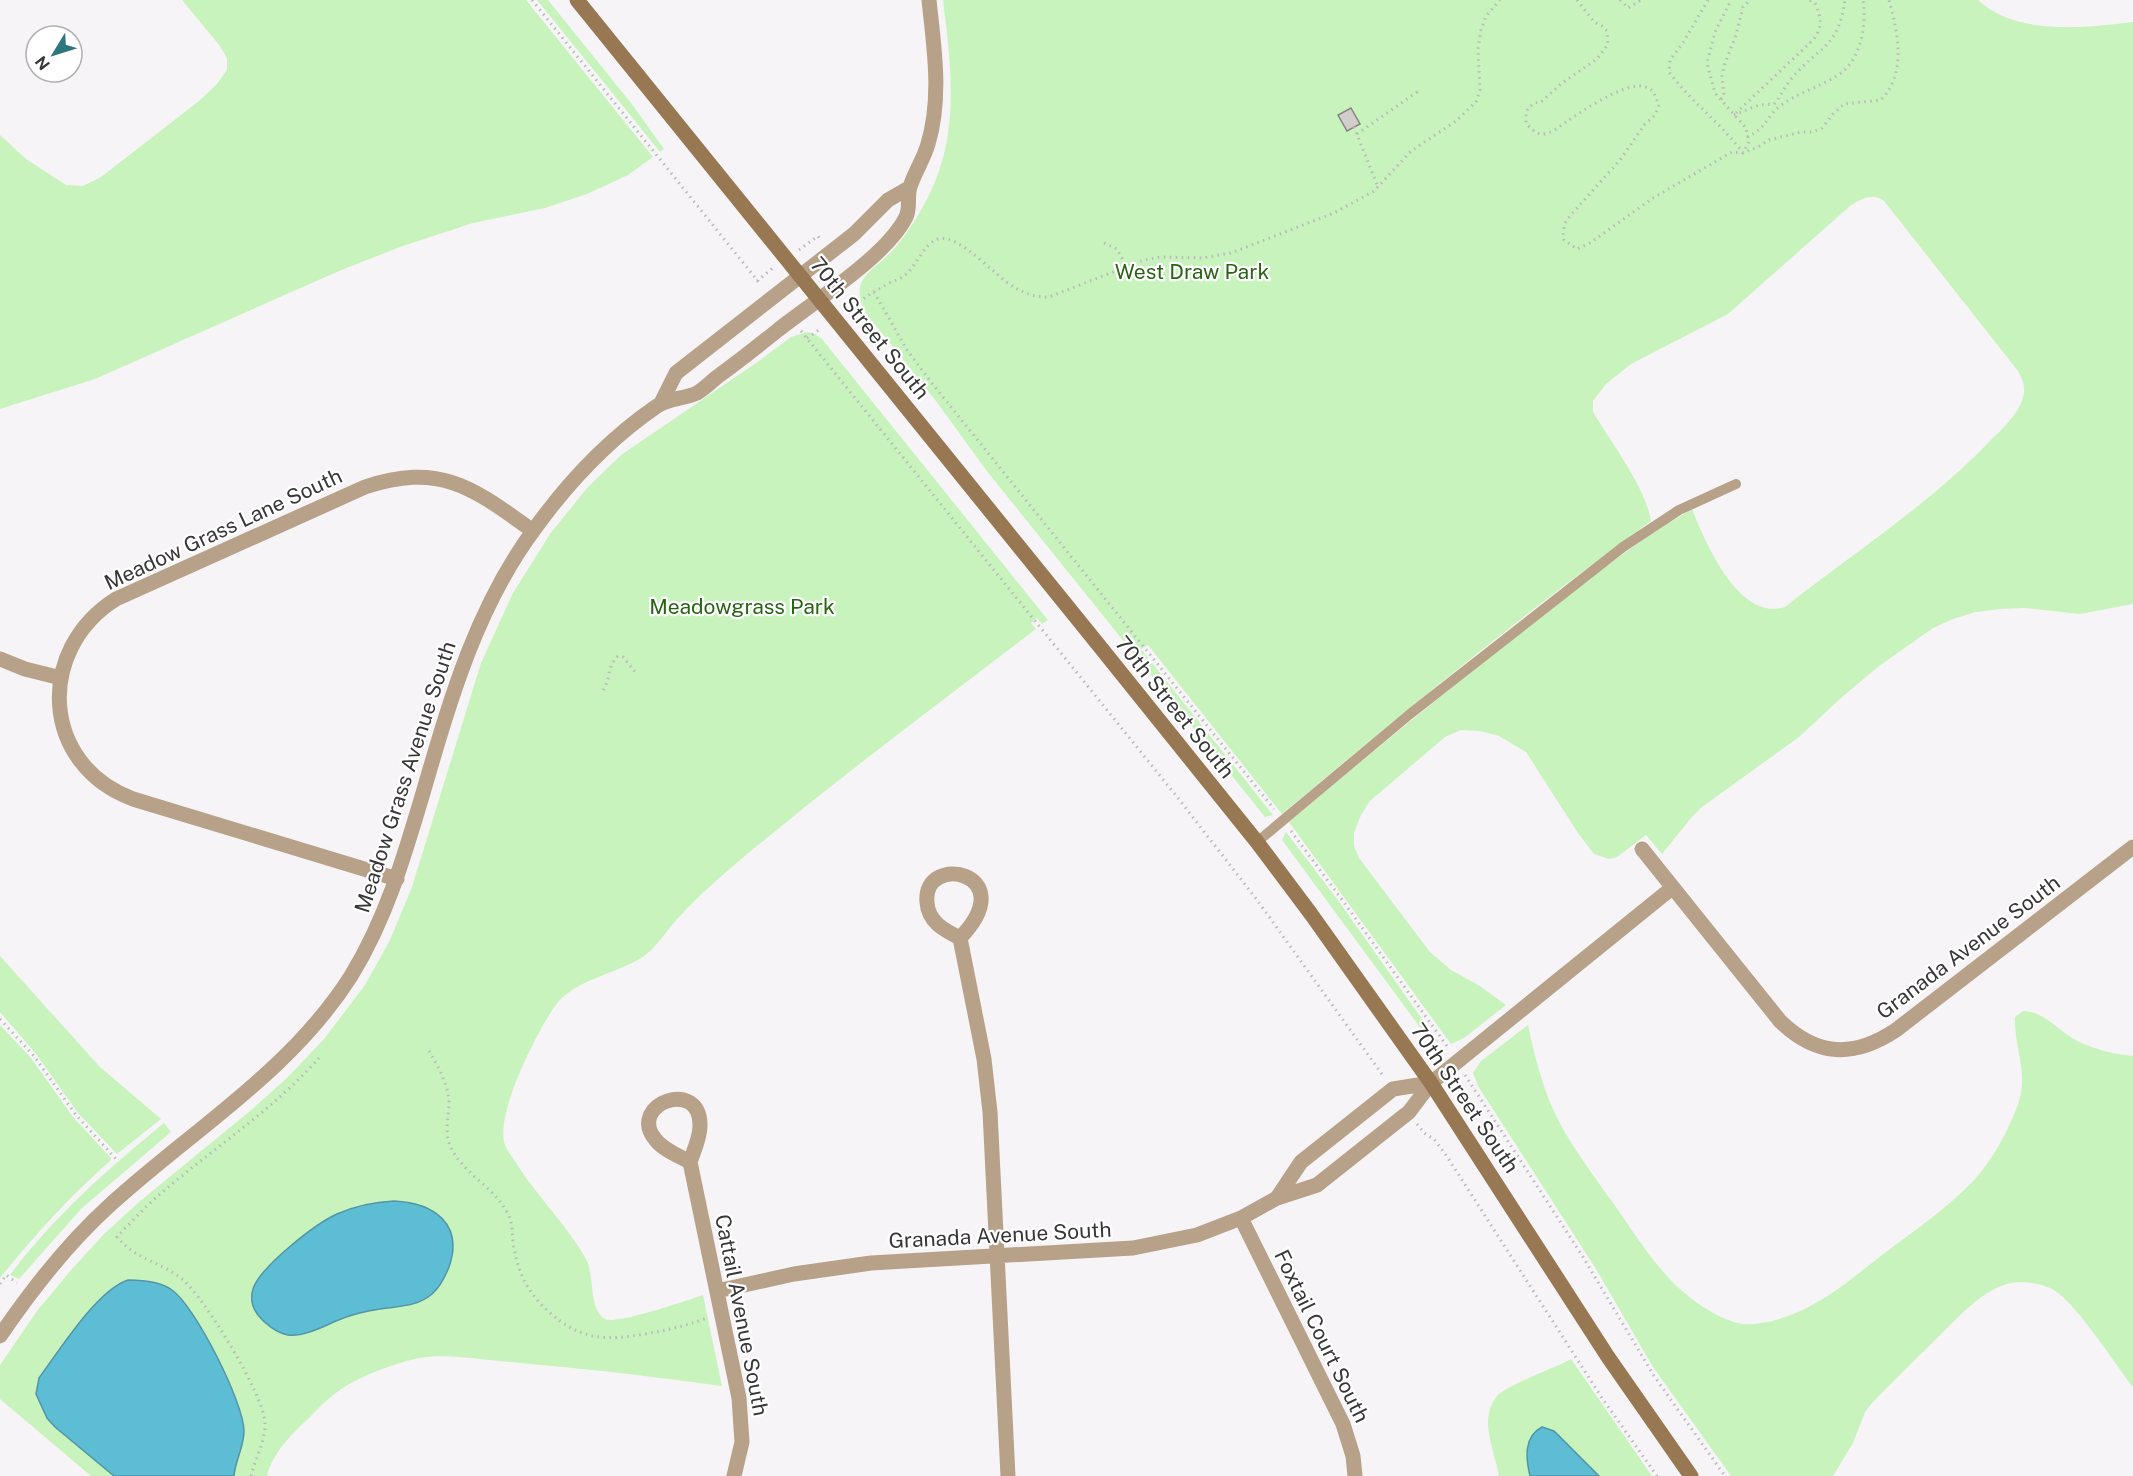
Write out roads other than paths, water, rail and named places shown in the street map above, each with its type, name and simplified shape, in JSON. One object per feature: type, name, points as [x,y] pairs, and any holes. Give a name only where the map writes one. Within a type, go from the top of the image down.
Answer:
[{"type":"main road","name":"70th Street South","points":[[577,0],[1257,842],[1335,946],[1431,1083],[1608,1357],[1691,1476]]},
{"type":"street","name":"Meadow Grass Avenue South","points":[[2,1329],[55,1262],[109,1206],[246,1094],[307,1034],[334,1000],[358,963],[381,919],[397,879],[450,706],[477,628],[513,559],[565,489],[592,459],[661,403],[695,394],[865,263],[893,234],[908,213],[909,188],[926,149],[936,102],[936,67],[928,0]]},
{"type":"street","name":"Meadow Grass Avenue South","points":[[661,403],[676,373],[854,234],[888,200],[909,188]]},
{"type":"street","name":"Meadow Grass Lane South","points":[[397,879],[133,799],[111,789],[83,763],[68,738],[62,721],[59,701],[61,678],[68,652],[81,629],[98,612],[116,599],[384,480],[420,477],[444,479],[459,484],[487,498],[533,531]]},
{"type":"street","points":[[0,659],[25,669],[61,678]]},
{"type":"street","name":"Granada Avenue South","points":[[1642,849],[1786,1028],[1812,1044],[1835,1050],[1847,1050],[1875,1043],[1904,1025],[2133,847]]},
{"type":"street","name":"Granada Avenue South","points":[[717,1291],[794,1274],[854,1265],[1147,1246],[1206,1232],[1241,1218],[1277,1198],[1317,1185],[1409,1112],[1431,1083],[1672,888]]},
{"type":"street","points":[[960,938],[987,1084],[1008,1476]]},
{"type":"street","name":"Granada Avenue South","points":[[1277,1198],[1301,1162],[1393,1089],[1431,1083]]},
{"type":"street","name":"Cattail Avenue South","points":[[690,1162],[739,1398],[742,1442],[734,1476]]},
{"type":"street","name":"Foxtail Court South","points":[[1241,1218],[1343,1424],[1353,1456],[1355,1476]]},
{"type":"lane","points":[[1257,842],[1410,714],[1615,553],[1679,510],[1736,484]]},
{"type":"water","points":[[394,1201],[422,1206],[433,1211],[449,1228],[453,1252],[442,1282],[432,1294],[414,1304],[358,1314],[313,1331],[294,1335],[288,1335],[272,1328],[261,1318],[252,1303],[253,1289],[266,1269],[289,1247],[337,1214],[365,1205]]},
{"type":"water","points":[[128,1280],[156,1283],[172,1290],[193,1315],[217,1356],[236,1399],[244,1431],[234,1476],[114,1476],[47,1418],[36,1394],[39,1378],[91,1308],[116,1286]]},
{"type":"water","points":[[1542,1427],[1554,1431],[1599,1476],[1530,1476],[1527,1449],[1532,1436]]},
{"type":"park label","name":"West Draw Park","points":[[1192,271]]},
{"type":"park label","name":"Meadowgrass Park","points":[[742,606]]}]
